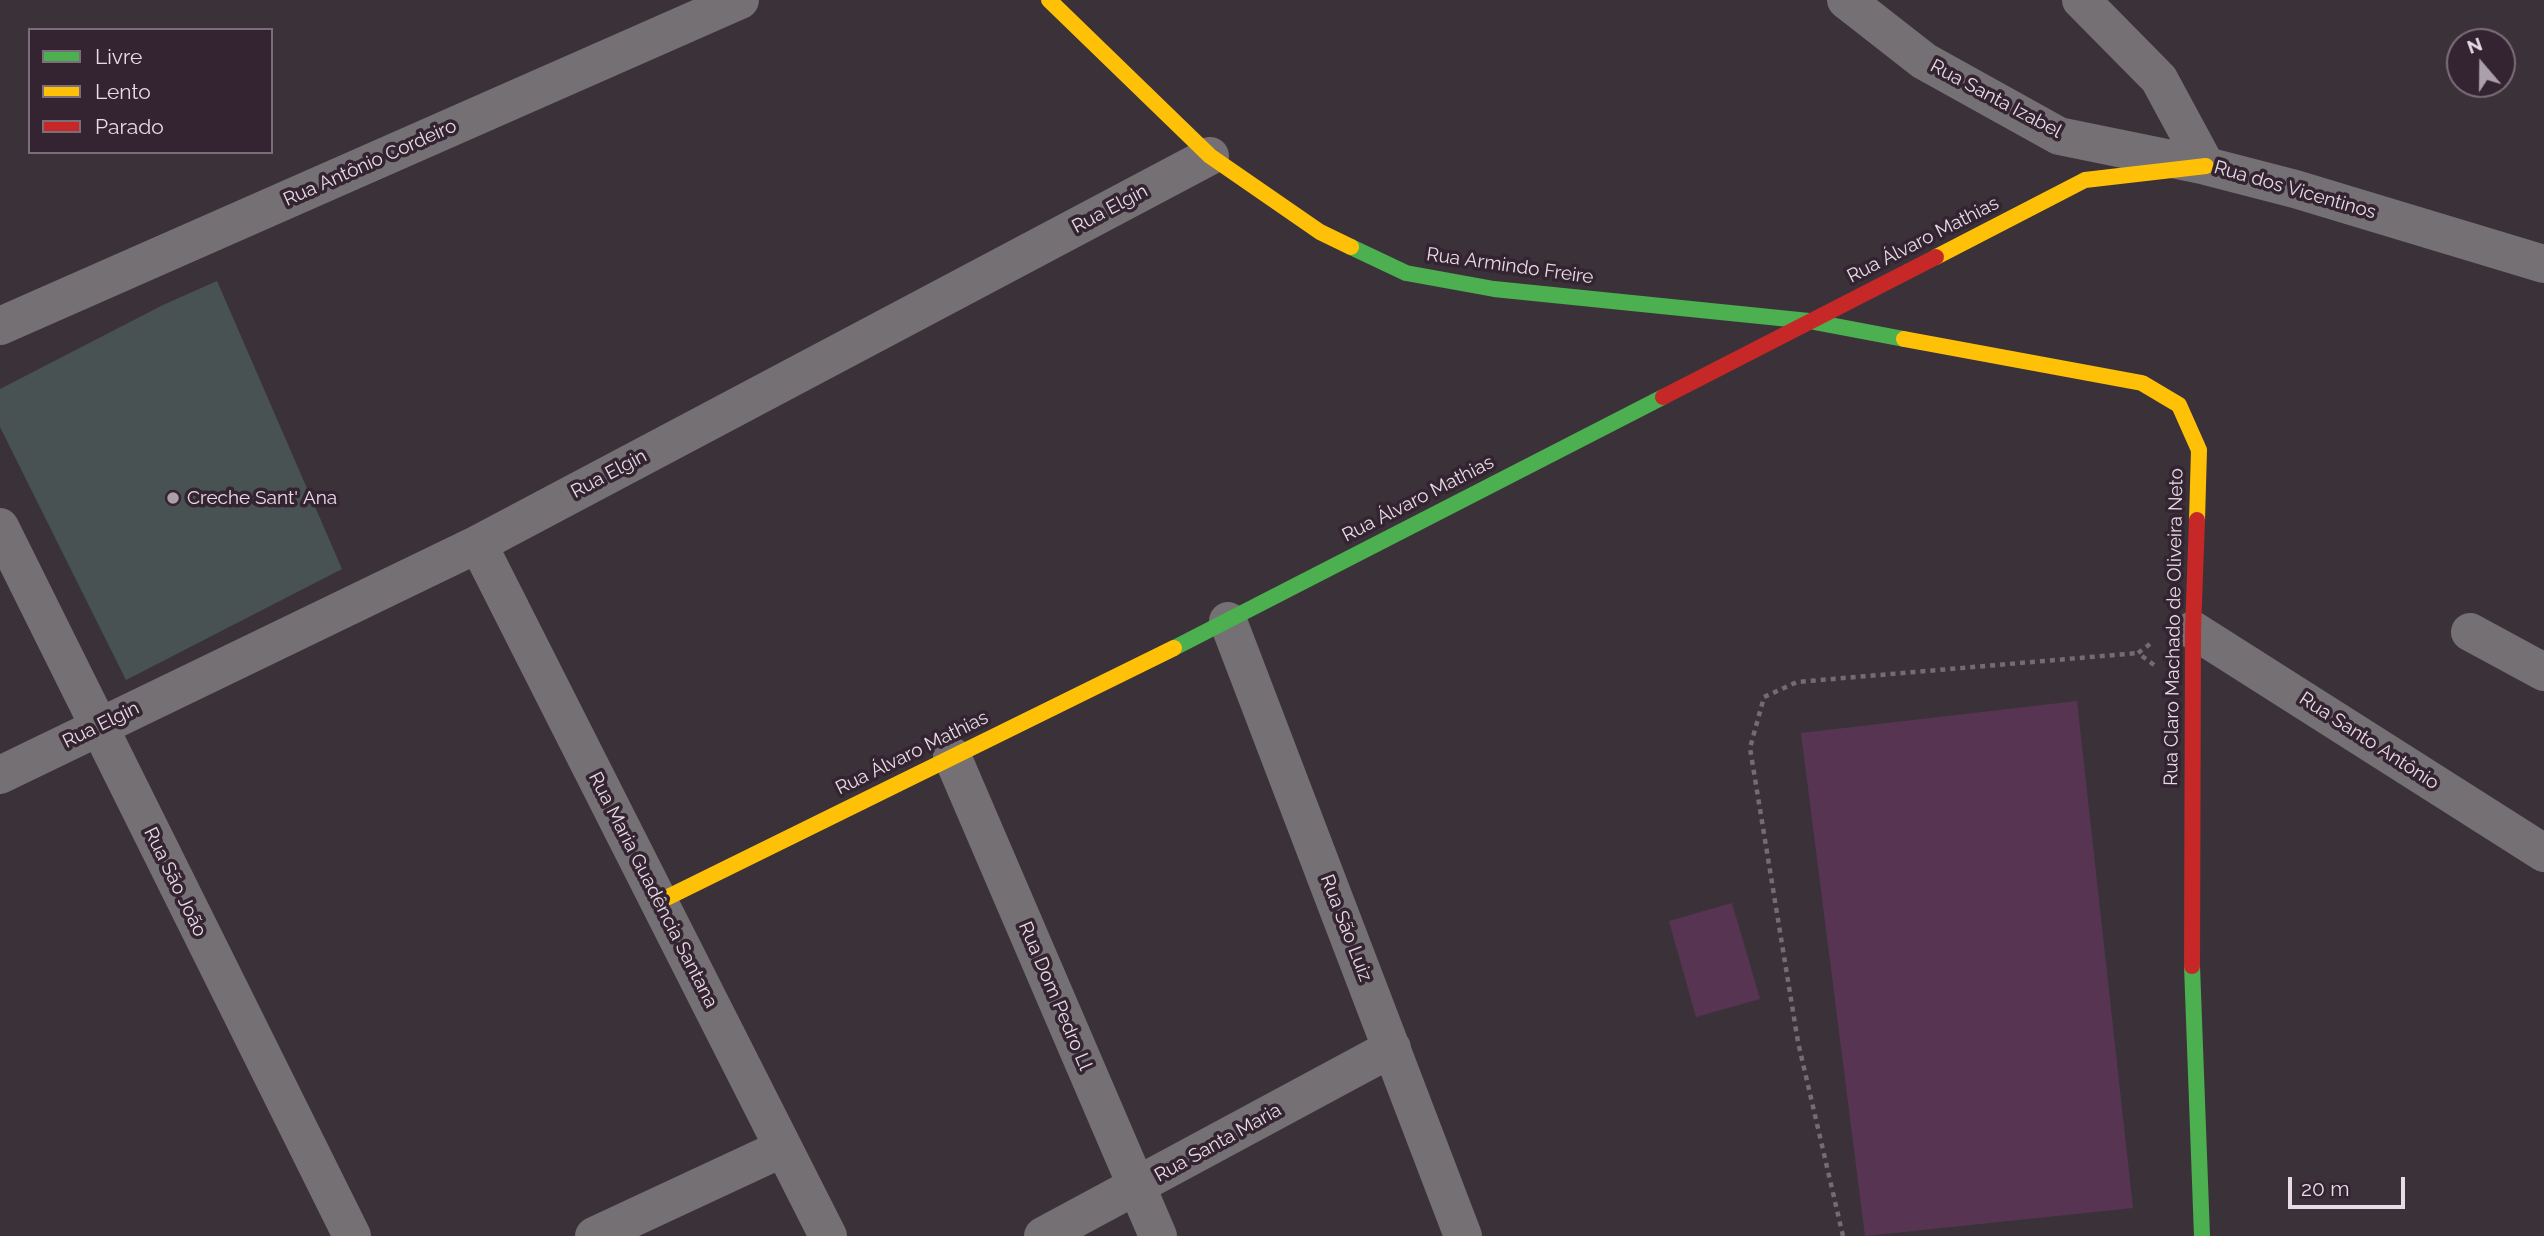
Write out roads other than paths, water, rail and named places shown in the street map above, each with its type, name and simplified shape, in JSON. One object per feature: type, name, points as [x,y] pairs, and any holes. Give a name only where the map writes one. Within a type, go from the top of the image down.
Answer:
[{"type":"street","name":"Rua Antônio Cordeiro","points":[[0,326],[740,0]]},
{"type":"street","name":"Rua Armindo Freire","points":[[1049,0],[1210,156],[1320,232],[1406,273],[1494,289],[1809,321]]},
{"type":"street","name":"Rua Santa Izabel","points":[[1846,0],[1924,61],[2059,136],[2206,166]]},
{"type":"street","name":"Rua dos Vicentinos","points":[[2081,0],[2159,79],[2206,166],[2295,189],[2544,264]]},
{"type":"street","name":"Rua Elgin","points":[[0,775],[478,544],[1210,156]]},
{"type":"street","name":"Rua Álvaro Mathias","points":[[658,902],[1228,621],[2085,180],[2206,166]]},
{"type":"street","name":"Rua Claro Machado de Oliveira Neto","points":[[1809,321],[2142,383],[2179,405],[2199,450],[2193,630],[2191,942],[2202,1236]]},
{"type":"street","name":"Rua São João","points":[[0,527],[352,1236]]},
{"type":"street","name":"Rua Maria Guadência Santana","points":[[478,544],[828,1236]]},
{"type":"street","name":"Rua São Luiz","points":[[1228,621],[1463,1236]]},
{"type":"street","name":"Rua Santo Antônio","points":[[2193,630],[2544,853]]},
{"type":"street","points":[[2470,632],[2544,672]]},
{"type":"street","name":"Rua Dom Pedro Ll","points":[[952,756],[1158,1236]]},
{"type":"street","name":"Rua Santa Maria","points":[[1043,1236],[1392,1048]]},
{"type":"street","points":[[594,1236],[783,1148]]},
{"type":"place","name":"Creche Sant' Ana","points":[[173,498]]}]
